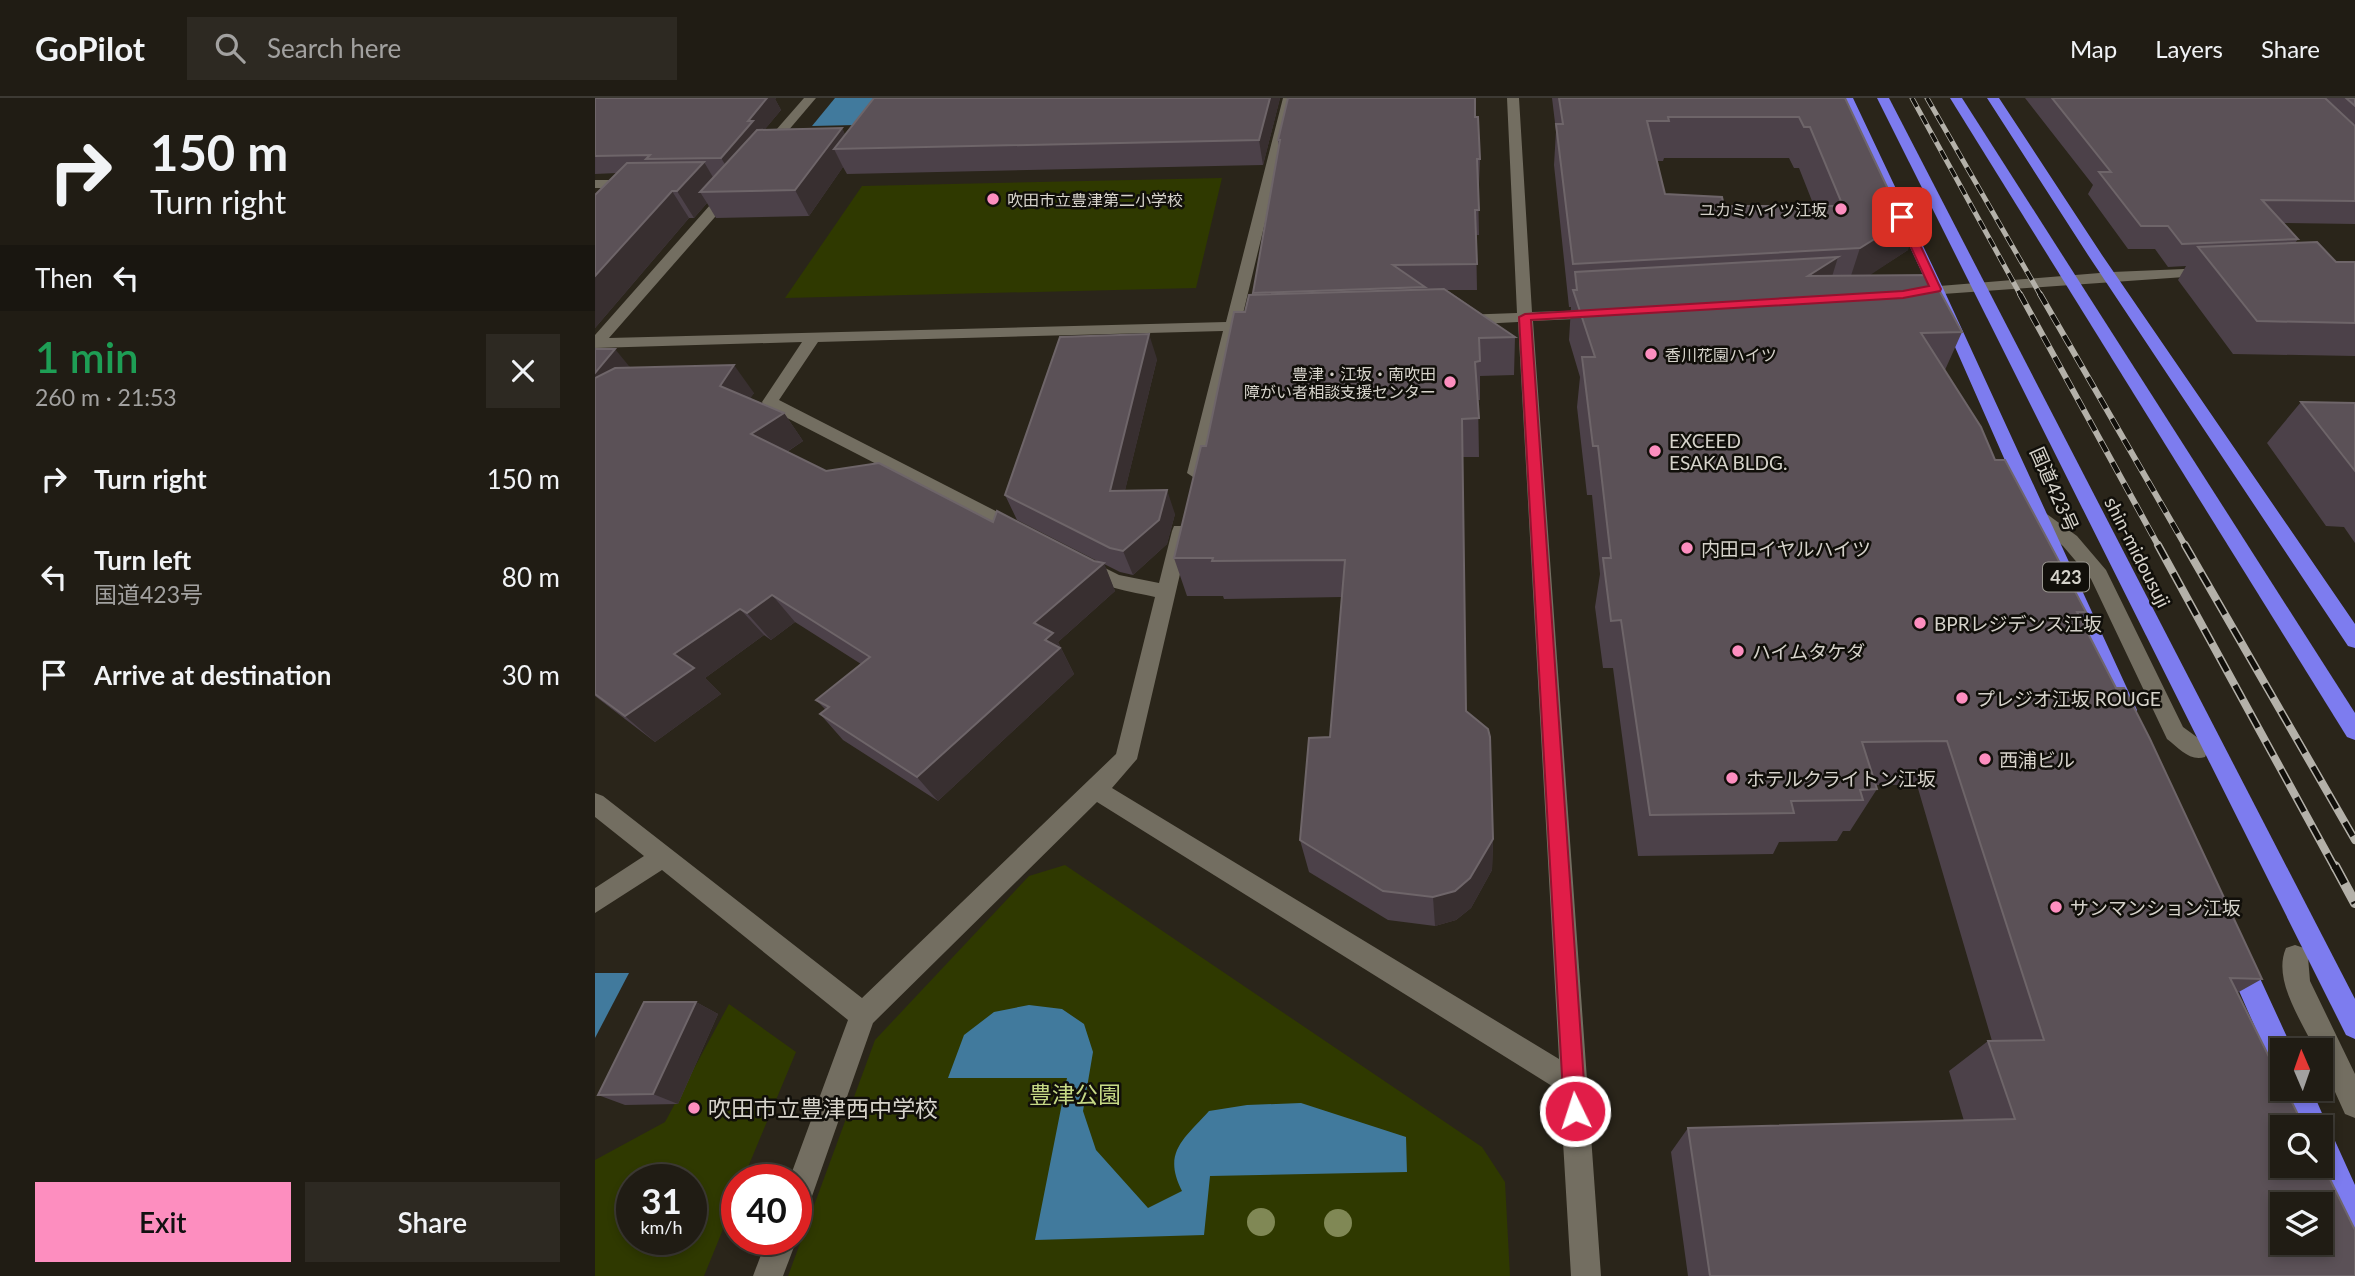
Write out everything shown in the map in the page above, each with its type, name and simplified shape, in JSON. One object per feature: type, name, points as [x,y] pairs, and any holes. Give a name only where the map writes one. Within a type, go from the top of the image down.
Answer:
[{"type":"highway","name":"国道423号","points":[[1847,98],[2135,730]]},
{"type":"highway","name":"shin-midousuji","points":[[1883,98],[2355,1026]]},
{"type":"highway","points":[[1956,98],[2355,731]]},
{"type":"highway","points":[[1993,98],[2355,640]]},
{"type":"highway","points":[[2231,943],[2274,1038]]},
{"type":"highway","points":[[2333,1169],[2355,1218]]},
{"type":"street","points":[[756,161],[810,98]]},
{"type":"street","points":[[1193,486],[1289,98]]},
{"type":"street","points":[[1513,98],[1586,1276]]},
{"type":"street","points":[[595,342],[738,182],[725,182]]},
{"type":"street","points":[[595,184],[647,184]]},
{"type":"street","points":[[1903,294],[1936,289],[2112,276],[2230,271]]},
{"type":"street","points":[[1449,320],[1613,313]]},
{"type":"street","points":[[595,342],[1274,326]]},
{"type":"street","points":[[811,339],[770,402],[1028,536]]},
{"type":"street","points":[[809,1164],[863,1015],[1126,759],[1186,513]]},
{"type":"street","points":[[2038,516],[2070,541],[2099,575],[2175,733],[2197,750]]},
{"type":"street","points":[[1065,555],[1114,581],[1166,592]]},
{"type":"street","points":[[1096,790],[1573,1083]]},
{"type":"street","points":[[595,803],[863,1015]]},
{"type":"street","points":[[595,902],[661,857]]},
{"type":"street","points":[[2295,957],[2297,982],[2355,1104]]},
{"type":"street","points":[[768,1276],[776,1255]]},
{"type":"green space","points":[[1222,178],[1196,288],[785,298],[862,186]]},
{"type":"green space","name":"豊津公園","points":[[1065,865],[1482,1147],[1505,1182],[1510,1276],[788,1276],[796,1255],[812,1255],[812,1211],[875,1040],[1029,876]]},
{"type":"green space","points":[[729,1004],[796,1052],[749,1164],[721,1164],[721,1234],[704,1276],[595,1276],[595,1160],[665,1122]]},
{"type":"water","points":[[835,98],[876,98],[856,125],[812,126]]},
{"type":"water","points":[[595,973],[629,973],[595,1038]]},
{"type":"water","points":[[1029,1005],[1062,1009],[1084,1024],[1093,1052],[1083,1111],[1096,1150],[1148,1208],[1182,1191],[1176,1178],[1175,1156],[1184,1138],[1209,1111],[1247,1105],[1301,1103],[1406,1137],[1407,1172],[1210,1176],[1204,1235],[1035,1240],[1067,1078],[948,1078],[964,1035],[994,1012]]},
{"type":"building","points":[[595,98],[767,98],[748,121],[753,121],[721,158],[646,159],[650,155],[595,156]]},
{"type":"building","points":[[874,98],[1270,98],[1259,140],[834,149]]},
{"type":"building","points":[[1288,98],[1475,98],[1480,159],[1477,159],[1479,210],[1475,210],[1477,264],[1393,265],[1425,287],[1253,293],[1278,140]]},
{"type":"building","points":[[1559,98],[1845,98],[1896,206],[1924,208],[1860,248],[1573,264],[1556,124],[1563,124]],"holes":[[[1668,117],[1799,117],[1804,127],[1810,127],[1843,206],[1724,206],[1722,197],[1665,194],[1647,121],[1669,121]]]},
{"type":"building","points":[[2052,98],[2325,98],[2355,126],[2355,201],[2262,200],[2298,239],[2182,244],[2168,226],[2141,226],[2099,172],[2111,172]]},
{"type":"building","points":[[2346,98],[2355,98],[2355,106]]},
{"type":"building","points":[[842,128],[795,190],[700,192],[757,130]]},
{"type":"building","points":[[704,162],[677,191],[672,191],[595,276],[595,195],[627,163]]},
{"type":"building","points":[[2317,242],[2336,262],[2355,262],[2355,323],[2257,321],[2198,247]]},
{"type":"building","points":[[1838,257],[1808,276],[1931,275],[1962,332],[1921,333],[1981,427],[1995,460],[2005,460],[2086,612],[2077,612],[2116,688],[2124,688],[2150,739],[2262,979],[2230,978],[2270,1059],[2270,1101],[2291,1101],[2298,1115],[2270,1115],[2270,1178],[2329,1178],[2355,1230],[2355,1276],[1710,1276],[1688,1128],[2015,1119],[1988,1041],[2044,1040],[1947,741],[1862,742],[1877,789],[1860,790],[1863,800],[1791,801],[1794,813],[1650,815],[1621,620],[1611,621],[1603,558],[1611,558],[1598,446],[1593,446],[1582,357],[1595,357],[1573,290],[1577,290],[1575,272]]},
{"type":"building","points":[[1444,289],[1515,337],[1479,338],[1480,361],[1475,362],[1479,418],[1462,419],[1466,711],[1488,729],[1490,737],[1493,839],[1470,878],[1455,891],[1433,897],[1383,891],[1300,840],[1309,738],[1330,737],[1345,560],[1212,561],[1213,558],[1174,558],[1201,446],[1206,446],[1234,312],[1245,312],[1249,295]]},
{"type":"building","points":[[1149,334],[1110,491],[1167,490],[1159,520],[1123,551],[1110,548],[1005,495],[1060,337]]},
{"type":"building","points":[[595,349],[615,349],[595,373]]},
{"type":"building","points":[[734,365],[720,386],[784,413],[751,434],[826,471],[879,463],[993,522],[997,511],[1094,561],[1104,563],[1034,623],[1053,633],[1045,640],[1060,648],[917,777],[820,714],[829,707],[816,700],[870,657],[772,595],[747,613],[740,609],[674,654],[694,668],[625,716],[595,694],[595,378],[615,368]]},
{"type":"building","points":[[2301,402],[2355,403],[2355,471]]},
{"type":"building","points":[[644,1002],[696,1002],[653,1094],[598,1095]]},
{"type":"railway","points":[[1912,98],[2021,296]]},
{"type":"railway","points":[[1927,98],[2041,296]]},
{"type":"railway","points":[[2020,294],[2159,547]]},
{"type":"railway","points":[[2040,294],[2186,547]]},
{"type":"railway","points":[[2158,545],[2335,868]]},
{"type":"railway","points":[[2185,545],[2355,840]]},
{"type":"railway","points":[[2335,866],[2355,903]]},
{"type":"place","name":"吹田市立豊津第二小学校","points":[[993,199]]},
{"type":"place","name":"ユカミハイツ江坂","points":[[1841,209]]},
{"type":"place","name":"香川花園ハイツ","points":[[1651,354]]},
{"type":"place","name":"豊津・江坂・南吹田 障がい者相談支援センター","points":[[1450,382]]},
{"type":"place","name":"EXCEED ESAKA BLDG.","points":[[1655,451]]},
{"type":"place","name":"内田ロイヤルハイツ","points":[[1687,548]]},
{"type":"place","name":"BPRレジデンス江坂","points":[[1920,623]]},
{"type":"place","name":"ハイムタケダ","points":[[1738,651]]},
{"type":"place","name":"プレジオ江坂 ROUGE","points":[[1962,698]]},
{"type":"place","name":"西浦ビル","points":[[1985,759]]},
{"type":"place","name":"ホテルクライトン江坂","points":[[1732,778]]},
{"type":"place","name":"サンマンション江坂","points":[[2056,907]]},
{"type":"place","name":"吹田市立豊津西中学校","points":[[694,1108]]},
{"type":"route","points":[[1575,1111],[1525,317],[1903,294],[1936,289],[1902,217]]}]
